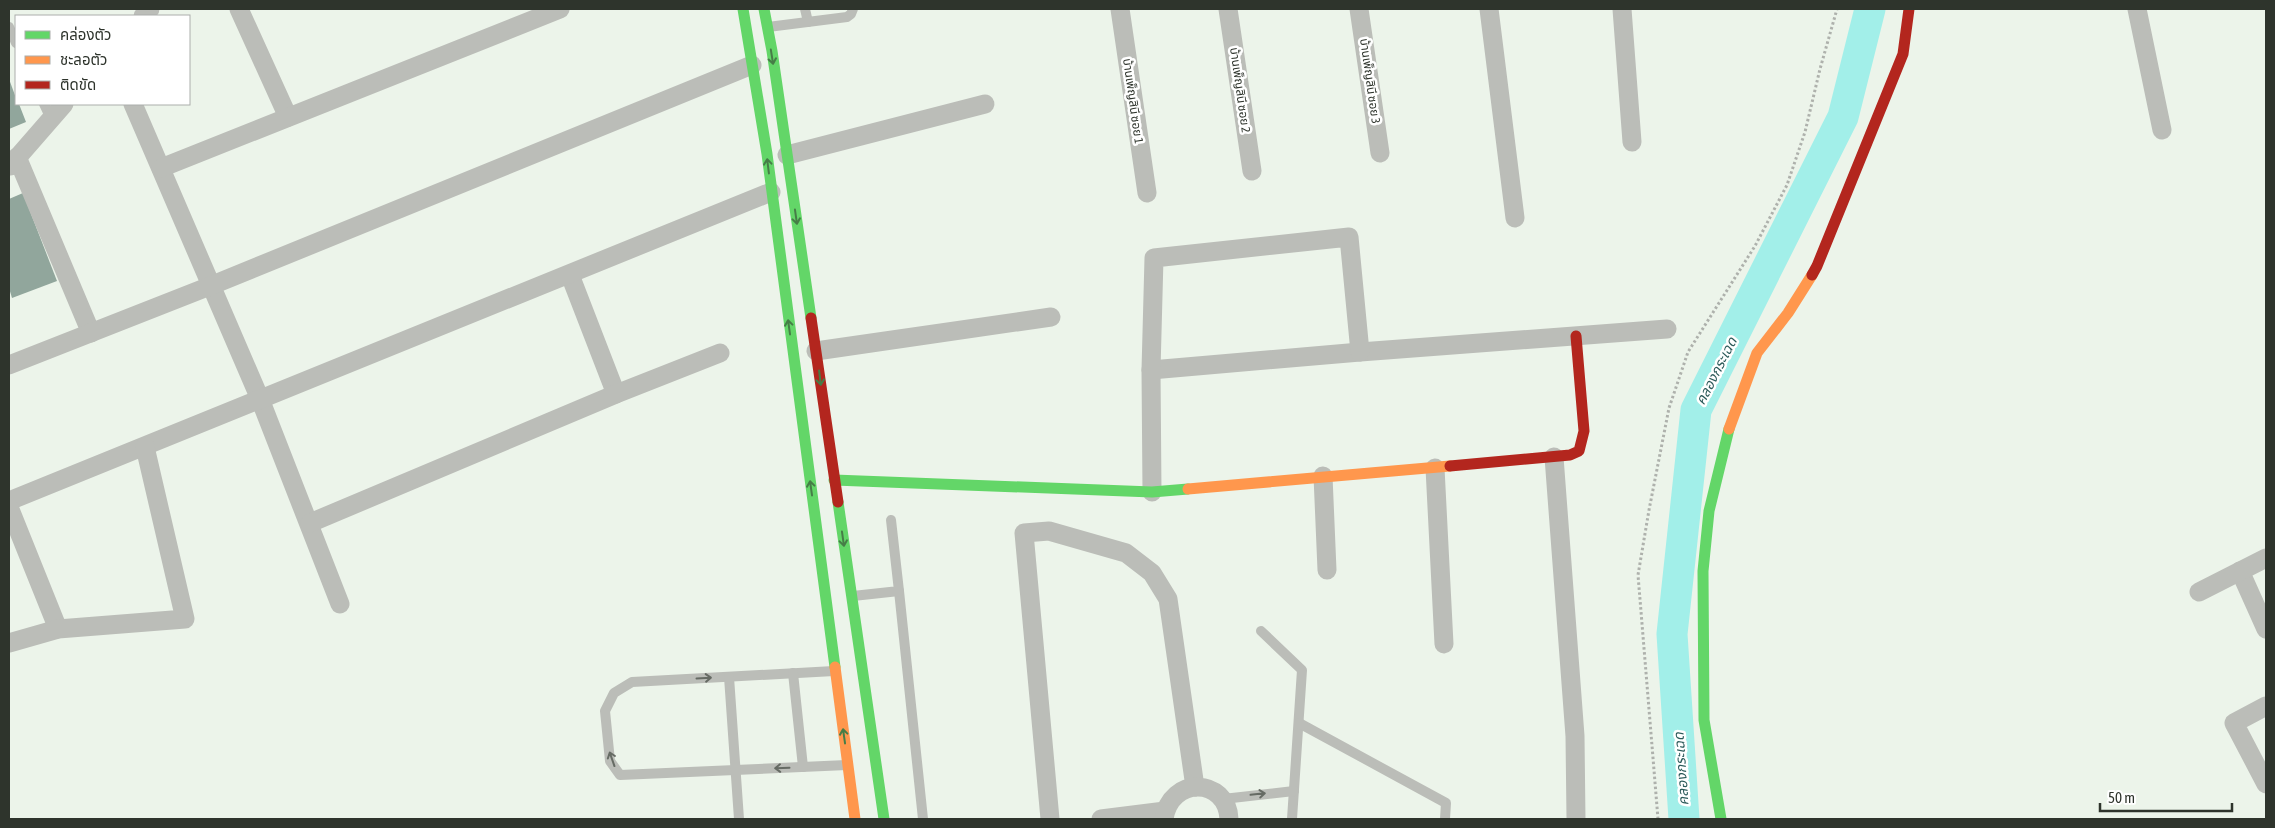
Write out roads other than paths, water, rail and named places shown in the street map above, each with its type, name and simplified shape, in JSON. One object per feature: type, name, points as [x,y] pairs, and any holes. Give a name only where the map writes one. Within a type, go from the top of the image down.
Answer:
[{"type":"street","points":[[239,9],[288,117]]},
{"type":"street","points":[[161,168],[560,9]]},
{"type":"street","points":[[743,9],[771,192],[855,819]]},
{"type":"street","points":[[764,9],[884,819]]},
{"type":"street","name":"บ้านเพ็ญสินี ซอย 1","points":[[1120,9],[1147,193]]},
{"type":"street","name":"บ้านเพ็ญสินี ซอย 2","points":[[1228,9],[1252,171]]},
{"type":"street","name":"บ้านเพ็ญสินี ซอย 3","points":[[1359,9],[1380,153]]},
{"type":"street","points":[[1489,9],[1515,218]]},
{"type":"street","points":[[1622,9],[1632,142]]},
{"type":"street","points":[[1722,819],[1704,720],[1703,571],[1709,511],[1714,487],[1731,422],[1758,353],[1788,313],[1817,266],[1903,54],[1909,9]]},
{"type":"street","points":[[2137,9],[2162,130]]},
{"type":"street","points":[[9,366],[752,65]]},
{"type":"street","points":[[787,155],[984,104]]},
{"type":"street","points":[[62,105],[48,111],[13,162],[92,333]]},
{"type":"street","points":[[133,105],[260,400],[310,523],[340,604]]},
{"type":"street","points":[[9,501],[145,448],[771,192]]},
{"type":"street","points":[[1152,492],[1151,370],[1154,258],[1349,238],[1360,352]]},
{"type":"street","points":[[570,274],[616,394]]},
{"type":"street","points":[[816,351],[1051,317]]},
{"type":"street","points":[[1151,370],[1667,329]]},
{"type":"street","points":[[834,480],[1152,492],[1570,456],[1579,451],[1584,431],[1576,336]]},
{"type":"street","points":[[310,523],[616,394],[720,353]]},
{"type":"street","points":[[9,643],[58,629],[185,619],[145,448]]},
{"type":"street","points":[[1554,457],[1575,736],[1576,819]]},
{"type":"street","points":[[1435,468],[1444,644]]},
{"type":"street","points":[[1323,476],[1327,570]]},
{"type":"street","points":[[9,508],[58,629]]},
{"type":"street","points":[[1050,819],[1024,533],[1049,531],[1126,553],[1152,573],[1168,599],[1195,787]]},
{"type":"street","points":[[2199,592],[2266,558]]},
{"type":"street","points":[[2240,571],[2266,629]]},
{"type":"street","points":[[2266,706],[2234,723],[2266,784]]},
{"type":"street","points":[[1101,819],[1165,815],[1171,799],[1182,790],[1195,787],[1215,792],[1223,799],[1227,806],[1229,819]]},
{"type":"lane","points":[[805,9],[808,22]]},
{"type":"lane","points":[[767,28],[847,17],[853,9]]},
{"type":"lane","points":[[9,26],[15,41]]},
{"type":"lane","points":[[891,520],[923,819]]},
{"type":"lane","points":[[852,596],[898,591]]},
{"type":"lane","points":[[1260,631],[1302,670],[1292,819]]},
{"type":"lane","points":[[835,670],[632,682],[614,693],[604,711],[610,761],[620,775],[848,765]]},
{"type":"lane","points":[[793,673],[803,767]]},
{"type":"lane","points":[[729,677],[739,819]]},
{"type":"lane","points":[[1299,723],[1446,803],[1445,819]]},
{"type":"lane","points":[[1223,799],[1294,791]]},
{"type":"waterway","name":"คลองกระเฉด","points":[[1684,819],[1672,634],[1696,410],[1843,117],[1870,9]]}]
